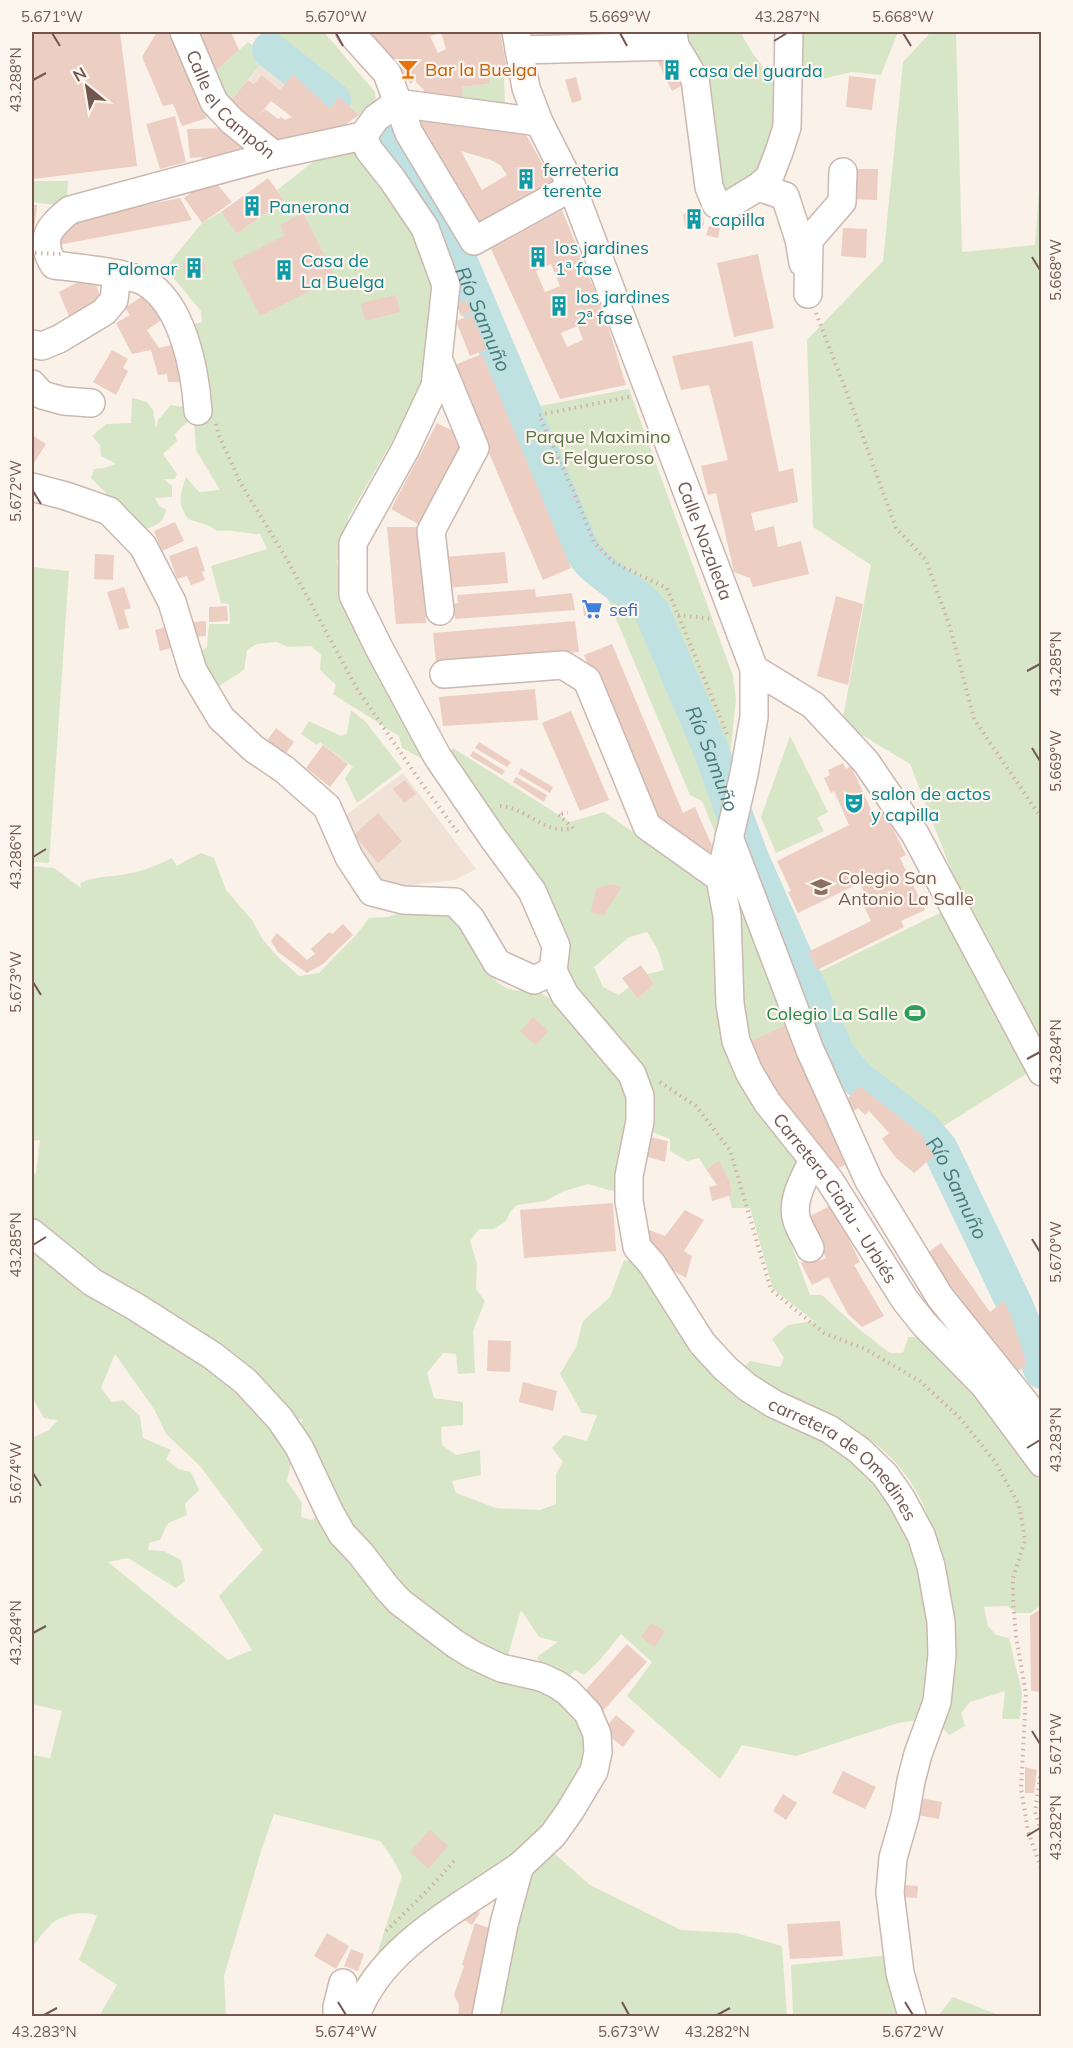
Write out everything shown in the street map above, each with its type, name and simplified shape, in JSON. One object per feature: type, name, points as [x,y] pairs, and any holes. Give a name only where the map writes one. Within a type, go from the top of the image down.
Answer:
[{"type":"street","name":"Calle el Campón","points":[[184,32],[214,102],[232,122],[273,155],[363,136]]},
{"type":"street","points":[[350,32],[387,73],[409,133],[474,241],[572,187]]},
{"type":"street","points":[[518,41],[674,39],[682,61],[695,79],[709,187],[716,204],[727,206],[769,178],[788,127],[789,32]]},
{"type":"street","name":"Calle Nozaleda","points":[[518,41],[526,88],[539,122],[572,187],[754,669],[754,717],[729,837],[722,886]]},
{"type":"street","points":[[32,487],[109,511],[143,546],[172,602],[193,671],[221,718],[254,749],[285,770],[327,807],[349,857],[372,892],[403,900],[455,902],[471,919],[497,963],[534,980],[552,971],[556,946],[532,891],[437,756],[353,595],[353,543],[405,450],[435,386],[446,285],[425,228],[392,178],[369,150],[363,136],[376,118],[397,103],[539,122]]},
{"type":"street","points":[[207,417],[186,346],[164,298],[144,281],[103,270],[54,266],[48,256],[46,239],[52,224],[70,210],[273,155]]},
{"type":"street","points":[[808,294],[809,240],[842,202],[843,172]]},
{"type":"street","points":[[758,187],[785,196],[799,239],[808,294]]},
{"type":"street","points":[[32,344],[42,346],[59,339],[104,312],[114,300],[117,274]]},
{"type":"street","points":[[438,360],[475,448],[431,531],[440,611]]},
{"type":"street","points":[[32,384],[42,395],[64,401],[91,403]]},
{"type":"street","points":[[444,674],[563,665],[587,680],[647,825],[722,886]]},
{"type":"street","points":[[754,669],[813,705],[866,762],[915,834],[1041,1072]]},
{"type":"street","points":[[729,837],[810,1050],[869,1181],[940,1297],[1041,1424]]},
{"type":"street","name":"Carretera Ciañu - Urbiés","points":[[722,886],[727,916],[730,1004],[736,1041],[749,1072],[767,1102],[830,1181],[905,1300],[924,1324],[984,1385],[1041,1463]]},
{"type":"street","name":"carretera de Omedines","points":[[552,971],[565,995],[632,1074],[640,1096],[640,1121],[629,1176],[629,1201],[638,1247],[652,1264],[702,1343],[725,1368],[747,1387],[774,1404],[829,1429],[859,1450],[885,1476],[919,1529],[931,1566],[941,1622],[942,1655],[937,1702],[911,1781],[905,1816],[893,1858],[890,1893],[900,1973],[912,2016]]},
{"type":"street","points":[[810,1248],[796,1220],[795,1210],[799,1188],[813,1160]]},
{"type":"street","points":[[32,1233],[92,1282],[136,1307],[240,1376],[280,1419],[298,1447],[342,1534],[400,1602],[447,1638],[473,1654],[501,1668],[541,1677],[556,1684],[573,1696],[588,1713],[597,1734],[598,1752],[594,1772],[553,1835],[521,1865],[421,1933],[393,1959],[376,1980],[356,2016]]},
{"type":"street","points":[[486,2016],[504,1924],[521,1865]]},
{"type":"street","points":[[337,2016],[343,1983]]},
{"type":"path","points":[[35,253],[72,254]]},
{"type":"path","points":[[808,294],[896,528],[926,560],[950,627],[974,719],[1041,819]]},
{"type":"path","points":[[650,393],[539,415],[594,542],[613,562],[667,588],[732,747],[748,750]]},
{"type":"path","points":[[207,417],[218,434],[240,482],[289,563],[356,687],[461,836]]},
{"type":"path","points":[[678,615],[714,619],[733,615]]},
{"type":"path","points":[[472,807],[505,806],[555,830],[573,828],[558,814],[568,813]]},
{"type":"path","points":[[632,1074],[656,1080],[696,1106],[730,1150],[771,1290],[824,1333],[866,1349],[920,1382],[959,1418],[996,1463],[1019,1505],[1025,1540],[1013,1578],[1013,1601],[1016,1636],[1026,1694],[1022,1789],[1028,1831],[1041,1871]]},
{"type":"path","points":[[1041,1765],[1035,1812],[1041,1834]]},
{"type":"shaded area","points":[[267,57],[293,74],[280,90],[262,75],[254,84],[249,80]]},
{"type":"shaded area","points":[[403,773],[476,869],[455,880],[401,886],[384,885],[368,872],[342,818]]},
{"type":"green space","points":[[258,32],[324,32],[375,92],[376,104],[359,115],[326,84]]},
{"type":"green space","points":[[536,32],[662,32],[536,34]]},
{"type":"green space","points":[[678,32],[742,32],[753,54],[778,85],[778,111],[762,168],[727,196],[718,188]]},
{"type":"green space","points":[[794,32],[898,32],[881,75],[852,72],[822,79],[794,68]]},
{"type":"green space","points":[[931,32],[956,32],[962,252],[1035,245],[1041,164],[1041,1055],[979,942],[910,764],[842,723],[871,565],[813,527],[807,340],[883,261],[903,62]]},
{"type":"green space","points":[[248,42],[267,57],[227,105],[215,72]]},
{"type":"green space","points":[[490,76],[504,76],[505,106],[463,109],[462,87],[489,84]]},
{"type":"green space","points":[[354,148],[415,232],[434,278],[422,390],[349,516],[337,562],[360,622],[427,754],[421,758],[402,748],[399,736],[333,694],[336,685],[320,670],[321,655],[311,646],[288,647],[277,642],[257,644],[247,650],[244,670],[213,690],[197,654],[207,647],[209,624],[230,624],[229,604],[221,603],[211,566],[267,549],[260,534],[217,531],[210,526],[188,519],[182,508],[181,494],[186,477],[199,492],[220,490],[196,450],[187,326],[202,322],[201,311],[165,268],[202,223],[221,212],[237,234],[284,200],[277,190],[322,155]]},
{"type":"green space","points":[[32,181],[68,181],[67,198],[55,205],[32,202]]},
{"type":"green space","name":"Parque Maximino G. Felgueroso","points":[[629,389],[733,676],[736,699],[729,767],[660,594],[606,569],[588,550],[529,408]]},
{"type":"green space","points":[[132,398],[147,402],[153,410],[156,429],[158,420],[171,405],[189,408],[193,416],[175,434],[177,441],[163,454],[177,474],[175,479],[164,479],[172,486],[172,497],[155,498],[160,507],[166,509],[163,518],[159,523],[143,530],[91,478],[94,469],[116,464],[101,456],[100,445],[92,436],[106,424],[131,423]]},
{"type":"green space","points":[[32,567],[69,571],[49,863],[32,862]]},
{"type":"green space","points":[[601,583],[647,606],[725,788],[716,835],[702,801],[690,795]]},
{"type":"green space","points":[[351,710],[366,722],[402,769],[357,803],[345,778],[353,767],[320,742],[317,745],[301,734],[309,721],[341,736],[347,733]]},
{"type":"green space","points":[[790,736],[828,812],[817,818],[824,831],[776,853],[761,817]]},
{"type":"green space","points":[[453,748],[570,822],[604,812],[703,880],[711,889],[714,898],[724,1035],[804,1165],[789,1211],[782,1219],[810,1295],[822,1295],[859,1329],[890,1353],[903,1353],[908,1337],[932,1337],[1033,1462],[1040,1476],[1041,1605],[1031,1613],[1017,1613],[1007,1606],[984,1607],[988,1626],[996,1635],[1009,1638],[1022,1692],[1020,1719],[1002,1719],[1005,1691],[970,1702],[961,1713],[965,1726],[949,1735],[935,1719],[932,1529],[920,1497],[891,1458],[865,1437],[796,1404],[740,1371],[750,1361],[780,1367],[784,1358],[772,1339],[788,1325],[814,1321],[773,1289],[750,1208],[732,1208],[729,1196],[732,1195],[730,1182],[719,1162],[706,1169],[699,1158],[687,1161],[670,1151],[670,1139],[647,1130],[646,1074],[641,1074],[572,989],[561,943],[448,754]],"holes":[[[647,932],[658,950],[664,970],[647,974],[654,984],[638,999],[629,987],[619,995],[603,987],[594,967],[629,937]]]},
{"type":"green space","points":[[201,853],[214,858],[226,890],[252,920],[263,940],[299,976],[319,973],[356,935],[369,918],[388,917],[418,906],[446,907],[463,920],[464,929],[473,950],[494,978],[510,989],[542,994],[551,999],[606,1054],[625,1080],[630,1093],[632,1121],[629,1151],[620,1193],[588,1184],[564,1191],[545,1201],[517,1205],[510,1212],[506,1221],[494,1229],[479,1229],[470,1241],[477,1264],[476,1289],[485,1301],[473,1331],[475,1373],[458,1374],[456,1354],[443,1353],[427,1373],[434,1398],[463,1402],[463,1425],[441,1427],[442,1445],[456,1455],[480,1450],[481,1475],[452,1481],[456,1493],[496,1508],[540,1510],[556,1504],[556,1474],[563,1462],[552,1448],[564,1435],[587,1441],[597,1415],[582,1413],[560,1374],[576,1347],[583,1321],[610,1297],[624,1260],[638,1263],[648,1269],[666,1298],[665,1308],[675,1327],[692,1341],[711,1364],[761,1402],[808,1423],[856,1453],[875,1471],[882,1486],[921,1535],[933,1639],[932,1680],[923,1714],[913,1721],[898,1723],[796,1756],[742,1745],[720,1779],[627,1696],[652,1662],[621,1634],[584,1675],[575,1670],[566,1679],[543,1670],[537,1657],[558,1642],[539,1637],[521,1610],[506,1662],[459,1641],[454,1649],[499,1679],[532,1684],[556,1694],[571,1705],[583,1721],[587,1730],[589,1748],[586,1767],[564,1810],[540,1840],[512,1864],[422,1925],[399,1947],[367,1986],[402,1876],[380,1841],[274,1814],[224,1976],[226,2016],[99,2016],[117,1985],[79,1960],[97,1916],[81,1913],[59,1919],[48,1927],[32,1948],[32,1755],[50,1758],[62,1711],[32,1704],[32,1438],[49,1430],[58,1420],[44,1418],[32,1397],[32,1244],[46,1256],[57,1260],[96,1294],[104,1294],[214,1362],[240,1381],[275,1420],[294,1450],[287,1481],[302,1503],[301,1517],[311,1520],[318,1516],[346,1545],[353,1539],[340,1524],[323,1491],[321,1479],[307,1456],[298,1431],[303,1419],[285,1421],[247,1377],[220,1356],[218,1350],[209,1349],[154,1310],[141,1305],[138,1300],[102,1281],[80,1266],[54,1239],[32,1226],[32,1175],[36,1173],[40,1140],[32,1141],[32,866],[54,868],[81,888],[80,883],[91,879],[139,871],[172,858],[177,866]],"holes":[[[115,1354],[154,1409],[166,1434],[200,1466],[263,1550],[219,1596],[252,1650],[228,1660],[108,1562],[128,1558],[176,1588],[185,1581],[181,1560],[164,1551],[148,1550],[149,1543],[160,1540],[168,1523],[187,1515],[185,1504],[199,1490],[191,1472],[178,1469],[166,1459],[171,1450],[143,1438],[140,1416],[123,1400],[112,1402],[101,1388]]]},
{"type":"green space","name":"Colegio La Salle","points":[[944,911],[1029,1072],[939,1129],[926,1113],[851,1052],[815,974]]},
{"type":"green space","points":[[743,913],[748,918],[787,1024],[745,1044],[739,915]]},
{"type":"green space","points":[[547,1847],[590,1885],[681,1930],[736,1933],[782,1946],[787,2016],[492,2016],[526,1869]]},
{"type":"green space","points":[[891,1955],[904,2016],[793,2016],[791,1965]]},
{"type":"green space","points":[[953,1997],[1001,2016],[938,2016]]},
{"type":"building","points":[[32,32],[120,32],[137,166],[34,179]]},
{"type":"building","points":[[157,32],[172,32],[207,118],[182,126],[173,104],[163,106],[142,57]]},
{"type":"building","points":[[207,32],[231,32],[239,50],[215,72],[199,35]]},
{"type":"building","points":[[367,32],[500,32],[506,63],[504,76],[490,76],[489,84],[462,87],[463,109],[422,100],[424,90],[414,80],[411,84]],"holes":[[[441,33],[446,49],[438,53],[430,36]]]},
{"type":"building","name":"casa del guarda","points":[[675,57],[690,81],[672,91],[656,58]]},
{"type":"building","points":[[293,74],[330,109],[339,97],[359,115],[342,127],[270,144],[227,105],[248,80],[254,84],[262,75],[280,90]],"holes":[[[271,101],[292,117],[285,120],[281,117],[278,119],[265,109],[259,115]]]},
{"type":"building","points":[[849,76],[876,79],[872,110],[846,107]]},
{"type":"building","points":[[576,77],[582,100],[572,103],[565,80]]},
{"type":"building","name":"ferreteria terente","points":[[413,113],[526,135],[553,182],[479,222]],"holes":[[[461,151],[500,165],[507,175],[482,190]]]},
{"type":"building","points":[[175,116],[186,162],[160,169],[146,124]]},
{"type":"building","points":[[230,128],[242,150],[203,160],[202,157],[190,158],[187,129]]},
{"type":"building","points":[[846,169],[878,169],[877,200],[848,199]]},
{"type":"building","points":[[212,178],[232,202],[202,223],[184,198]]},
{"type":"building","name":"Panerona","points":[[268,178],[284,200],[237,234],[221,212]]},
{"type":"building","points":[[180,198],[192,220],[58,245],[59,238],[71,223]]},
{"type":"building","points":[[32,205],[37,205],[35,225],[32,225]]},
{"type":"building","points":[[562,210],[605,316],[626,385],[560,399],[491,249]],"holes":[[[551,264],[560,286],[545,292],[536,271]],[[578,326],[583,340],[567,347],[561,333]]]},
{"type":"building","name":"capilla","points":[[702,211],[704,225],[685,227],[683,214]]},
{"type":"building","name":"Casa de La Buelga","points":[[303,213],[336,278],[260,316],[232,262],[285,235],[280,225]]},
{"type":"building","points":[[709,226],[720,228],[718,238],[706,235]]},
{"type":"building","points":[[843,228],[867,229],[866,258],[841,256]]},
{"type":"building","points":[[758,254],[774,328],[734,337],[717,263]]},
{"type":"building","name":"Palomar","points":[[194,256],[202,259],[205,267],[202,275],[194,278],[186,275],[183,267],[186,259]]},
{"type":"building","points":[[95,279],[101,302],[70,319],[59,292],[82,280]]},
{"type":"building","points":[[145,294],[164,318],[147,330],[159,348],[175,344],[185,382],[168,382],[167,374],[158,375],[151,350],[132,354],[116,323],[130,315],[125,308]]},
{"type":"building","points":[[396,295],[400,312],[365,321],[361,303]]},
{"type":"building","points":[[466,300],[472,312],[461,316],[456,304]]},
{"type":"building","points":[[472,315],[487,349],[470,356],[456,321]]},
{"type":"building","points":[[752,341],[779,472],[793,468],[798,502],[751,513],[755,531],[774,526],[778,547],[801,541],[809,574],[753,587],[750,578],[734,572],[716,493],[708,495],[701,466],[728,460],[709,385],[681,390],[672,356]]},
{"type":"building","points":[[112,350],[128,359],[123,368],[128,371],[116,395],[93,382]]},
{"type":"building","points":[[482,354],[571,568],[543,580],[452,366]]},
{"type":"building","points":[[437,423],[465,437],[420,525],[391,509]]},
{"type":"building","points":[[32,435],[46,444],[32,466]]},
{"type":"building","points":[[175,522],[184,541],[162,551],[154,531]]},
{"type":"building","points":[[387,527],[418,527],[426,623],[396,624]]},
{"type":"building","points":[[197,546],[205,571],[202,572],[205,580],[191,585],[187,576],[177,579],[169,556]]},
{"type":"building","points":[[505,552],[508,583],[446,588],[443,557]]},
{"type":"building","points":[[95,554],[114,555],[113,580],[94,579]]},
{"type":"building","points":[[124,587],[131,608],[124,610],[129,628],[119,630],[107,592]]},
{"type":"building","points":[[535,589],[536,597],[572,593],[575,610],[455,619],[453,604],[458,603],[457,595]]},
{"type":"building","points":[[836,596],[863,604],[848,685],[817,676]]},
{"type":"building","name":"sefi","points":[[599,603],[600,615],[584,616],[583,604]]},
{"type":"building","points":[[227,606],[228,621],[209,622],[209,607]]},
{"type":"building","points":[[206,621],[206,636],[193,637],[193,622]]},
{"type":"building","points":[[575,621],[579,652],[436,663],[433,633]]},
{"type":"building","points":[[166,627],[171,648],[160,651],[155,630]]},
{"type":"building","points":[[612,644],[683,813],[695,807],[714,850],[705,854],[695,847],[691,838],[685,841],[682,834],[676,836],[673,827],[667,828],[664,820],[655,824],[584,655]]},
{"type":"building","points":[[535,689],[538,720],[443,726],[439,697]]},
{"type":"building","points":[[571,711],[609,800],[580,811],[542,723]]},
{"type":"building","points":[[276,728],[294,742],[284,756],[266,742]]},
{"type":"building","points":[[479,742],[511,762],[507,767],[475,748]]},
{"type":"building","points":[[323,745],[348,764],[330,787],[306,768]]},
{"type":"building","points":[[473,751],[505,771],[502,775],[470,756]]},
{"type":"building","name":"Colegio San Antonio La Salle","points":[[843,763],[846,769],[851,766],[873,814],[883,809],[906,855],[900,858],[925,910],[901,921],[904,927],[817,970],[808,952],[871,921],[858,894],[864,892],[860,883],[798,913],[777,861],[849,825],[834,791],[831,793],[824,778],[830,775],[828,770]]},
{"type":"building","points":[[521,768],[553,787],[550,793],[518,774]]},
{"type":"building","points":[[516,777],[547,795],[544,802],[513,782]]},
{"type":"building","points":[[405,780],[416,794],[404,803],[393,789]]},
{"type":"building","points":[[378,813],[402,841],[378,863],[354,835]]},
{"type":"building","points":[[614,884],[621,888],[603,916],[591,912],[596,888]]},
{"type":"building","points":[[343,924],[353,935],[323,964],[307,973],[278,952],[271,941],[277,933],[307,960],[315,954],[311,949],[329,932],[332,934]]},
{"type":"building","points":[[641,965],[654,984],[638,999],[622,978]]},
{"type":"building","points":[[533,1017],[549,1031],[536,1045],[520,1032]]},
{"type":"building","points":[[787,1024],[802,1065],[847,1164],[835,1170],[770,1081],[767,1083],[745,1044]]},
{"type":"building","points":[[860,1086],[921,1134],[934,1156],[914,1173],[896,1158],[882,1139],[889,1133],[869,1111],[865,1115],[858,1108],[854,1111],[846,1100]]},
{"type":"building","points":[[645,1136],[668,1141],[665,1162],[642,1155]]},
{"type":"building","points":[[719,1161],[730,1182],[732,1195],[712,1201],[709,1187],[717,1185],[706,1169]]},
{"type":"building","points":[[613,1203],[616,1251],[524,1258],[520,1210]]},
{"type":"building","points":[[832,1205],[860,1262],[854,1265],[884,1316],[862,1327],[848,1314],[828,1277],[812,1285],[801,1263],[813,1256],[816,1262],[826,1258],[806,1218]]},
{"type":"building","points":[[685,1210],[704,1220],[684,1251],[692,1256],[686,1278],[664,1265],[648,1251],[647,1229],[665,1236]]},
{"type":"building","points":[[941,1243],[990,1312],[1004,1301],[1027,1365],[1015,1373],[962,1307],[926,1254]]},
{"type":"building","points":[[488,1340],[511,1341],[510,1372],[487,1371]]},
{"type":"building","points":[[523,1382],[557,1391],[553,1411],[519,1402]]},
{"type":"building","points":[[1042,1608],[1042,1692],[1031,1691],[1030,1616]]},
{"type":"building","points":[[651,1623],[665,1631],[655,1647],[641,1637]]},
{"type":"building","points":[[627,1644],[647,1662],[602,1712],[582,1694]]},
{"type":"building","points":[[616,1715],[635,1731],[623,1747],[603,1731]]},
{"type":"building","points":[[1025,1767],[1037,1770],[1034,1793],[1025,1793]]},
{"type":"building","points":[[843,1771],[876,1787],[865,1809],[832,1793]]},
{"type":"building","points":[[783,1794],[797,1803],[786,1820],[773,1811]]},
{"type":"building","points":[[920,1798],[942,1802],[939,1819],[917,1815]]},
{"type":"building","points":[[430,1830],[448,1846],[428,1869],[410,1852]]},
{"type":"building","points":[[904,1885],[918,1886],[917,1898],[903,1897]]},
{"type":"building","points":[[471,1907],[480,1913],[472,1925],[463,1919]]},
{"type":"building","points":[[840,1921],[843,1956],[790,1959],[787,1924]]},
{"type":"building","points":[[475,1923],[495,1930],[474,2016],[458,2016],[459,2005],[454,1995]]},
{"type":"building","points":[[327,1933],[349,1946],[336,1969],[314,1956]]},
{"type":"building","points":[[351,1949],[364,1954],[358,1971],[344,1966]]},
{"type":"waterway","name":"Río Samuño","points":[[270,50],[333,100]]},
{"type":"waterway","name":"Río Samuño","points":[[388,143],[400,158],[449,236],[583,552],[597,568],[638,598],[652,612],[709,745],[750,856],[838,1056],[857,1078],[923,1129],[940,1149],[1015,1305],[1042,1371]]},
{"type":"place","name":"Bar la Buelga","points":[[408,69]]},
{"type":"place","name":"casa del guarda","points":[[672,70]]},
{"type":"place","name":"ferreteria terente","points":[[526,179]]},
{"type":"place","name":"Panerona","points":[[252,206]]},
{"type":"place","name":"capilla","points":[[694,219]]},
{"type":"place","name":"los jardines 1ª fase","points":[[538,257]]},
{"type":"place","name":"Palomar","points":[[194,268]]},
{"type":"place","name":"Casa de La Buelga","points":[[284,270]]},
{"type":"place","name":"los jardines 2ª fase","points":[[559,306]]},
{"type":"place","name":"sefi","points":[[592,609]]},
{"type":"place","name":"salon de actos y capilla","points":[[854,803]]},
{"type":"place","name":"Colegio San Antonio La Salle","points":[[821,887]]},
{"type":"place","name":"Colegio La Salle","points":[[915,1013]]}]
